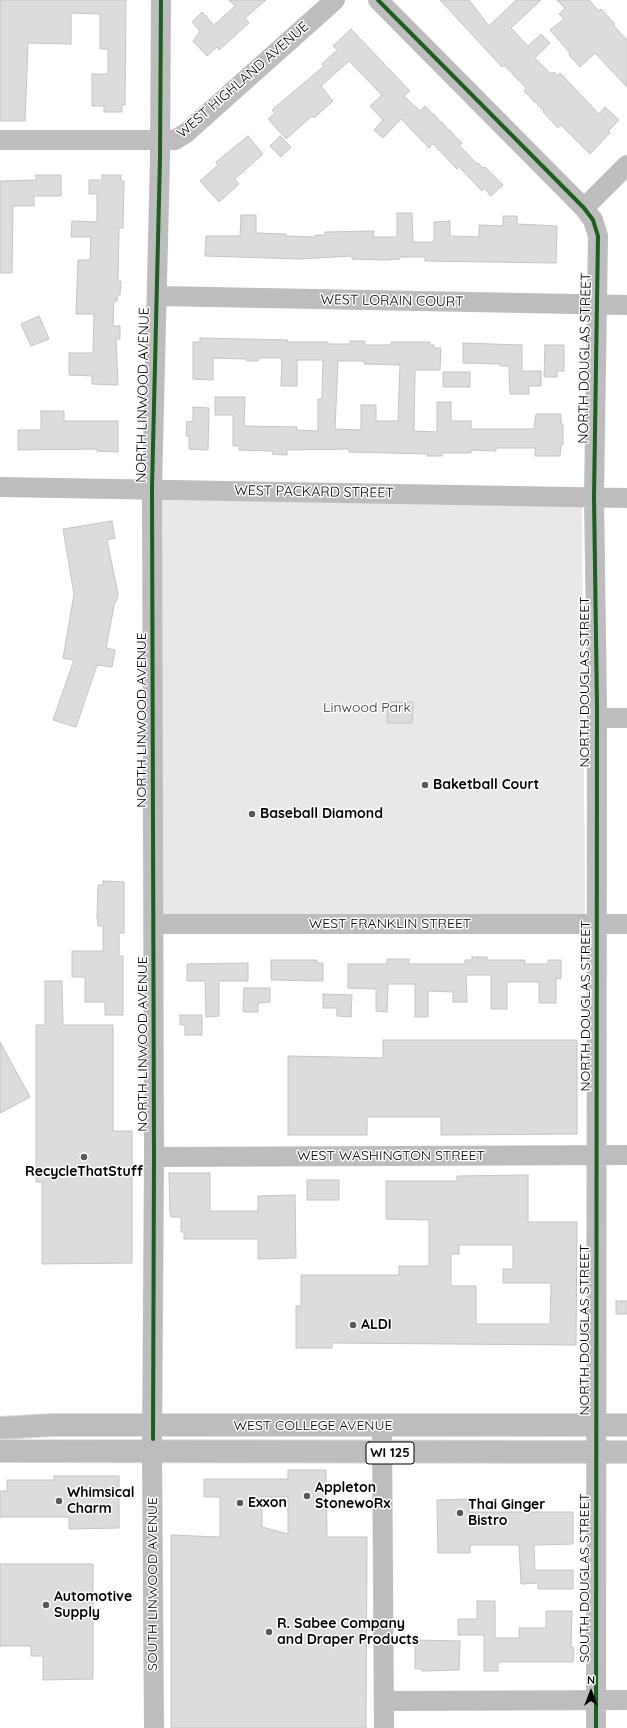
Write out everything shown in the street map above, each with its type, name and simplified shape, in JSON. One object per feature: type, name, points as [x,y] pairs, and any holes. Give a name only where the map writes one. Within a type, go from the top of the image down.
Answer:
[{"type":"main road","name":"WEST COLLEGE AVENUE","points":[[0,1428],[52,1425],[152,1438],[282,1452],[627,1452]]},
{"type":"main road","name":"WEST COLLEGE AVENUE","points":[[0,1451],[152,1438],[325,1426],[627,1425]]},
{"type":"main road","points":[[282,1452],[288,1442],[325,1426]]},
{"type":"street","name":"NORTH LINWOOD AVENUE","points":[[152,1438],[154,1157],[152,488],[160,142],[161,0]]},
{"type":"street","name":"WEST HIGHLAND AVENUE","points":[[0,140],[160,142],[176,140],[186,133],[335,0]]},
{"type":"street","name":"NORTH DOUGLAS STREET","points":[[378,0],[584,208],[593,220],[598,236],[594,497],[597,718],[596,1452]]},
{"type":"street","points":[[584,208],[627,165]]},
{"type":"street","name":"WEST LORAIN COURT","points":[[157,296],[627,305]]},
{"type":"street","name":"WEST PACKARD STREET","points":[[0,487],[152,488],[627,498]]},
{"type":"street","points":[[597,718],[627,718]]},
{"type":"street","name":"WEST FRANKLIN STREET","points":[[153,924],[627,924]]},
{"type":"street","name":"WEST WASHINGTON STREET","points":[[154,1157],[627,1155]]},
{"type":"street","points":[[382,1426],[384,1728]]},
{"type":"street","name":"SOUTH LINWOOD AVENUE","points":[[152,1438],[154,1728]]},
{"type":"street","name":"SOUTH DOUGLAS STREET","points":[[596,1452],[596,1728]]},
{"type":"street","points":[[384,1701],[627,1700]]},
{"type":"green space","name":"Linwood Park","points":[[161,498],[582,506],[585,915],[160,915]]},
{"type":"building","points":[[0,0],[126,0],[125,105],[122,105],[122,112],[104,112],[104,106],[92,106],[92,74],[108,74],[108,49],[100,49],[100,14],[71,13],[71,44],[28,43],[25,121],[0,121]]},
{"type":"building","points":[[229,0],[266,0],[245,18],[249,23],[219,50],[217,47],[207,56],[193,41],[200,31],[192,22],[202,12],[214,25],[235,6]]},
{"type":"building","points":[[440,0],[469,0],[489,26],[516,0],[541,0],[511,28],[528,46],[541,34],[550,43],[535,58],[551,74],[554,72],[558,76],[560,73],[599,114],[605,107],[619,120],[608,131],[610,133],[590,154],[561,125],[558,128],[524,91],[526,88],[504,65],[502,67]]},
{"type":"building","points":[[557,0],[589,0],[599,11],[601,9],[615,24],[613,25],[627,40],[627,87],[595,53],[580,67],[569,55],[570,53],[550,30],[564,19],[559,14],[565,8]]},
{"type":"building","points":[[351,29],[410,91],[404,96],[420,111],[425,106],[462,143],[459,145],[477,164],[478,163],[483,168],[485,167],[503,185],[491,196],[484,188],[482,191],[459,167],[457,169],[433,144],[429,148],[401,119],[383,138],[374,130],[383,120],[370,106],[382,95],[349,61],[321,86],[333,101],[314,118],[312,116],[286,139],[268,119],[275,113],[272,110],[324,66],[322,64],[337,50],[333,46]]},
{"type":"building","points":[[248,136],[263,154],[235,179],[239,184],[219,202],[200,181],[218,165],[216,162]]},
{"type":"building","points":[[280,136],[291,147],[281,157],[270,146]]},
{"type":"building","points":[[36,175],[61,175],[61,196],[34,196],[34,206],[13,206],[12,273],[0,273],[0,181],[36,180]]},
{"type":"building","points":[[102,175],[121,175],[121,181],[124,181],[123,228],[119,228],[118,281],[121,281],[120,295],[118,295],[117,301],[114,301],[113,326],[120,326],[120,339],[116,339],[118,385],[92,384],[92,376],[69,375],[69,353],[93,353],[94,314],[76,314],[78,260],[90,260],[91,237],[71,237],[72,221],[97,222],[97,194],[89,194],[89,180],[102,180]]},
{"type":"building","points":[[397,213],[412,213],[413,242],[434,242],[434,222],[450,221],[450,236],[479,237],[479,225],[503,226],[503,216],[517,216],[517,224],[557,226],[556,263],[425,261],[425,257],[400,257],[400,259],[385,260],[352,259],[352,256],[301,259],[205,256],[206,236],[240,236],[241,215],[256,215],[256,233],[315,237],[315,235],[325,235],[325,232],[374,231],[373,237],[397,237]]},
{"type":"building","points":[[39,316],[49,339],[31,346],[21,324]]},
{"type":"building","points":[[200,338],[288,340],[287,342],[328,342],[328,344],[350,344],[350,341],[365,341],[365,345],[391,345],[391,342],[430,342],[430,345],[434,345],[434,348],[441,348],[440,370],[415,370],[414,431],[437,432],[437,402],[451,402],[451,421],[471,421],[471,429],[534,429],[536,414],[561,414],[561,424],[563,424],[563,445],[561,445],[560,456],[535,456],[535,448],[496,448],[496,451],[471,450],[471,453],[442,453],[442,456],[427,456],[428,454],[349,452],[349,449],[287,450],[287,455],[272,454],[273,451],[239,450],[239,446],[233,446],[233,415],[215,415],[215,397],[245,397],[244,426],[297,427],[296,430],[318,431],[318,399],[322,399],[323,360],[297,360],[297,386],[281,386],[282,358],[258,358],[258,361],[247,361],[247,359],[213,358],[213,380],[193,379],[193,342],[200,342]],"holes":[[[338,361],[364,361],[364,364],[400,365],[398,421],[376,421],[376,405],[361,405],[361,430],[335,429]]]},
{"type":"building","points":[[463,343],[522,345],[522,371],[541,371],[541,386],[529,386],[529,394],[510,394],[509,366],[500,366],[500,364],[463,363]]},
{"type":"building","points":[[545,345],[564,345],[564,371],[557,371],[557,377],[544,377]]},
{"type":"building","points":[[443,372],[470,372],[470,387],[443,387]]},
{"type":"building","points":[[193,407],[209,408],[208,450],[189,449],[189,436],[186,436],[187,421],[193,422]]},
{"type":"building","points":[[41,411],[64,411],[64,421],[118,421],[118,452],[97,451],[97,449],[18,450],[18,430],[41,430]]},
{"type":"building","points":[[112,521],[115,538],[107,540],[118,594],[116,602],[115,601],[106,648],[115,650],[112,667],[97,665],[76,727],[53,720],[74,660],[63,658],[74,594],[63,529]]},
{"type":"building","points":[[388,702],[413,702],[412,723],[387,723]]},
{"type":"building","points":[[103,881],[124,882],[124,933],[119,933],[119,956],[123,956],[123,1015],[105,1015],[105,1002],[85,1002],[85,977],[72,977],[72,951],[103,951],[103,926],[98,926],[97,917],[98,885],[103,885]]},
{"type":"building","points":[[472,957],[487,957],[487,960],[525,960],[525,964],[548,964],[548,960],[561,960],[561,979],[556,978],[556,1003],[539,1003],[539,982],[507,982],[507,1009],[491,1009],[491,975],[466,975],[467,1002],[453,1002],[453,992],[428,991],[428,1017],[415,1017],[415,984],[388,984],[387,1012],[376,1011],[376,989],[348,988],[348,964],[387,964],[387,959],[409,959],[409,964],[465,964],[465,960],[472,960]]},
{"type":"building","points":[[271,960],[317,960],[317,963],[323,963],[323,981],[271,980]]},
{"type":"building","points":[[248,963],[248,981],[219,981],[219,1016],[206,1017],[205,981],[187,981],[187,964]]},
{"type":"building","name":"RecycleThatStuff","points":[[45,981],[62,981],[63,1025],[113,1025],[113,1131],[132,1131],[132,1263],[42,1264],[42,1182],[36,1182],[36,1025],[45,1025]]},
{"type":"building","points":[[244,988],[270,988],[270,1002],[258,1003],[258,1012],[243,1012]]},
{"type":"building","points":[[323,994],[352,995],[351,1017],[337,1016],[337,1008],[323,1008]]},
{"type":"building","points":[[180,1015],[202,1015],[202,1035],[185,1035],[185,1025],[180,1025]]},
{"type":"building","points":[[383,1040],[577,1040],[577,1134],[441,1135],[441,1117],[367,1117],[367,1135],[288,1135],[288,1056],[383,1058]]},
{"type":"building","points":[[0,1042],[30,1097],[0,1113]]},
{"type":"building","points":[[169,1173],[210,1173],[210,1211],[258,1211],[258,1196],[295,1195],[296,1258],[258,1259],[258,1239],[184,1239],[184,1232],[181,1232],[181,1217],[171,1217],[170,1214]]},
{"type":"building","points":[[528,1175],[528,1222],[577,1222],[576,1345],[332,1343],[332,1348],[296,1348],[296,1306],[301,1306],[301,1275],[399,1275],[399,1266],[429,1266],[429,1220],[386,1219],[386,1181],[457,1181],[457,1176]],"holes":[[[459,1245],[513,1245],[513,1269],[503,1269],[503,1283],[551,1283],[550,1324],[476,1324],[476,1286],[451,1286],[451,1254],[459,1254]]]},
{"type":"building","points":[[307,1180],[339,1180],[339,1200],[307,1200]]},
{"type":"building","points":[[616,1301],[627,1301],[627,1314],[616,1314]]},
{"type":"building","name":"R. Sabee Company and Draper Products","points":[[288,1470],[326,1470],[327,1537],[367,1537],[366,1728],[171,1728],[171,1535],[220,1537],[220,1497],[204,1497],[204,1479],[288,1479]],"holes":[[[262,1497],[288,1497],[288,1534],[262,1527]]]},
{"type":"building","name":"Whimsical Charm","points":[[54,1476],[119,1476],[119,1528],[69,1529],[69,1517],[0,1517],[0,1491],[7,1491],[7,1480],[54,1480]]},
{"type":"building","points":[[469,1499],[469,1512],[573,1512],[573,1544],[534,1545],[535,1570],[573,1570],[573,1589],[538,1589],[538,1583],[521,1584],[519,1545],[470,1545],[470,1553],[438,1553],[437,1500]]},
{"type":"building","name":"Automotive Supply","points":[[0,1564],[93,1564],[93,1679],[43,1680],[43,1656],[31,1656],[31,1646],[0,1646]]},
{"type":"building","points":[[477,1601],[495,1601],[495,1638],[519,1638],[519,1628],[546,1628],[546,1611],[572,1611],[571,1647],[574,1648],[573,1662],[498,1662],[498,1671],[484,1671],[484,1635],[458,1635],[458,1619],[477,1619]]},
{"type":"building","points":[[415,1640],[460,1641],[459,1670],[422,1671],[422,1669],[415,1669]]},
{"type":"cycle path","points":[[153,1439],[154,1157],[152,488],[160,158],[161,0]]},
{"type":"cycle path","points":[[378,0],[584,208],[593,220],[598,236],[594,497],[597,706],[596,1728]]},
{"type":"place","name":"Baketball Court","points":[[425,785]]},
{"type":"place","name":"Baseball Diamond","points":[[252,814]]},
{"type":"place","name":"RecycleThatStuff","points":[[84,1157]]},
{"type":"place","name":"ALDI","points":[[353,1325]]},
{"type":"place","name":"Appleton StonewoRx","points":[[307,1496]]},
{"type":"place","name":"Whimsical Charm","points":[[59,1501]]},
{"type":"place","name":"Exxon","points":[[240,1503]]},
{"type":"place","name":"Thai Ginger Bistro","points":[[460,1513]]},
{"type":"place","name":"Automotive Supply","points":[[46,1605]]},
{"type":"place","name":"R. Sabee Company and Draper Products","points":[[269,1632]]}]
